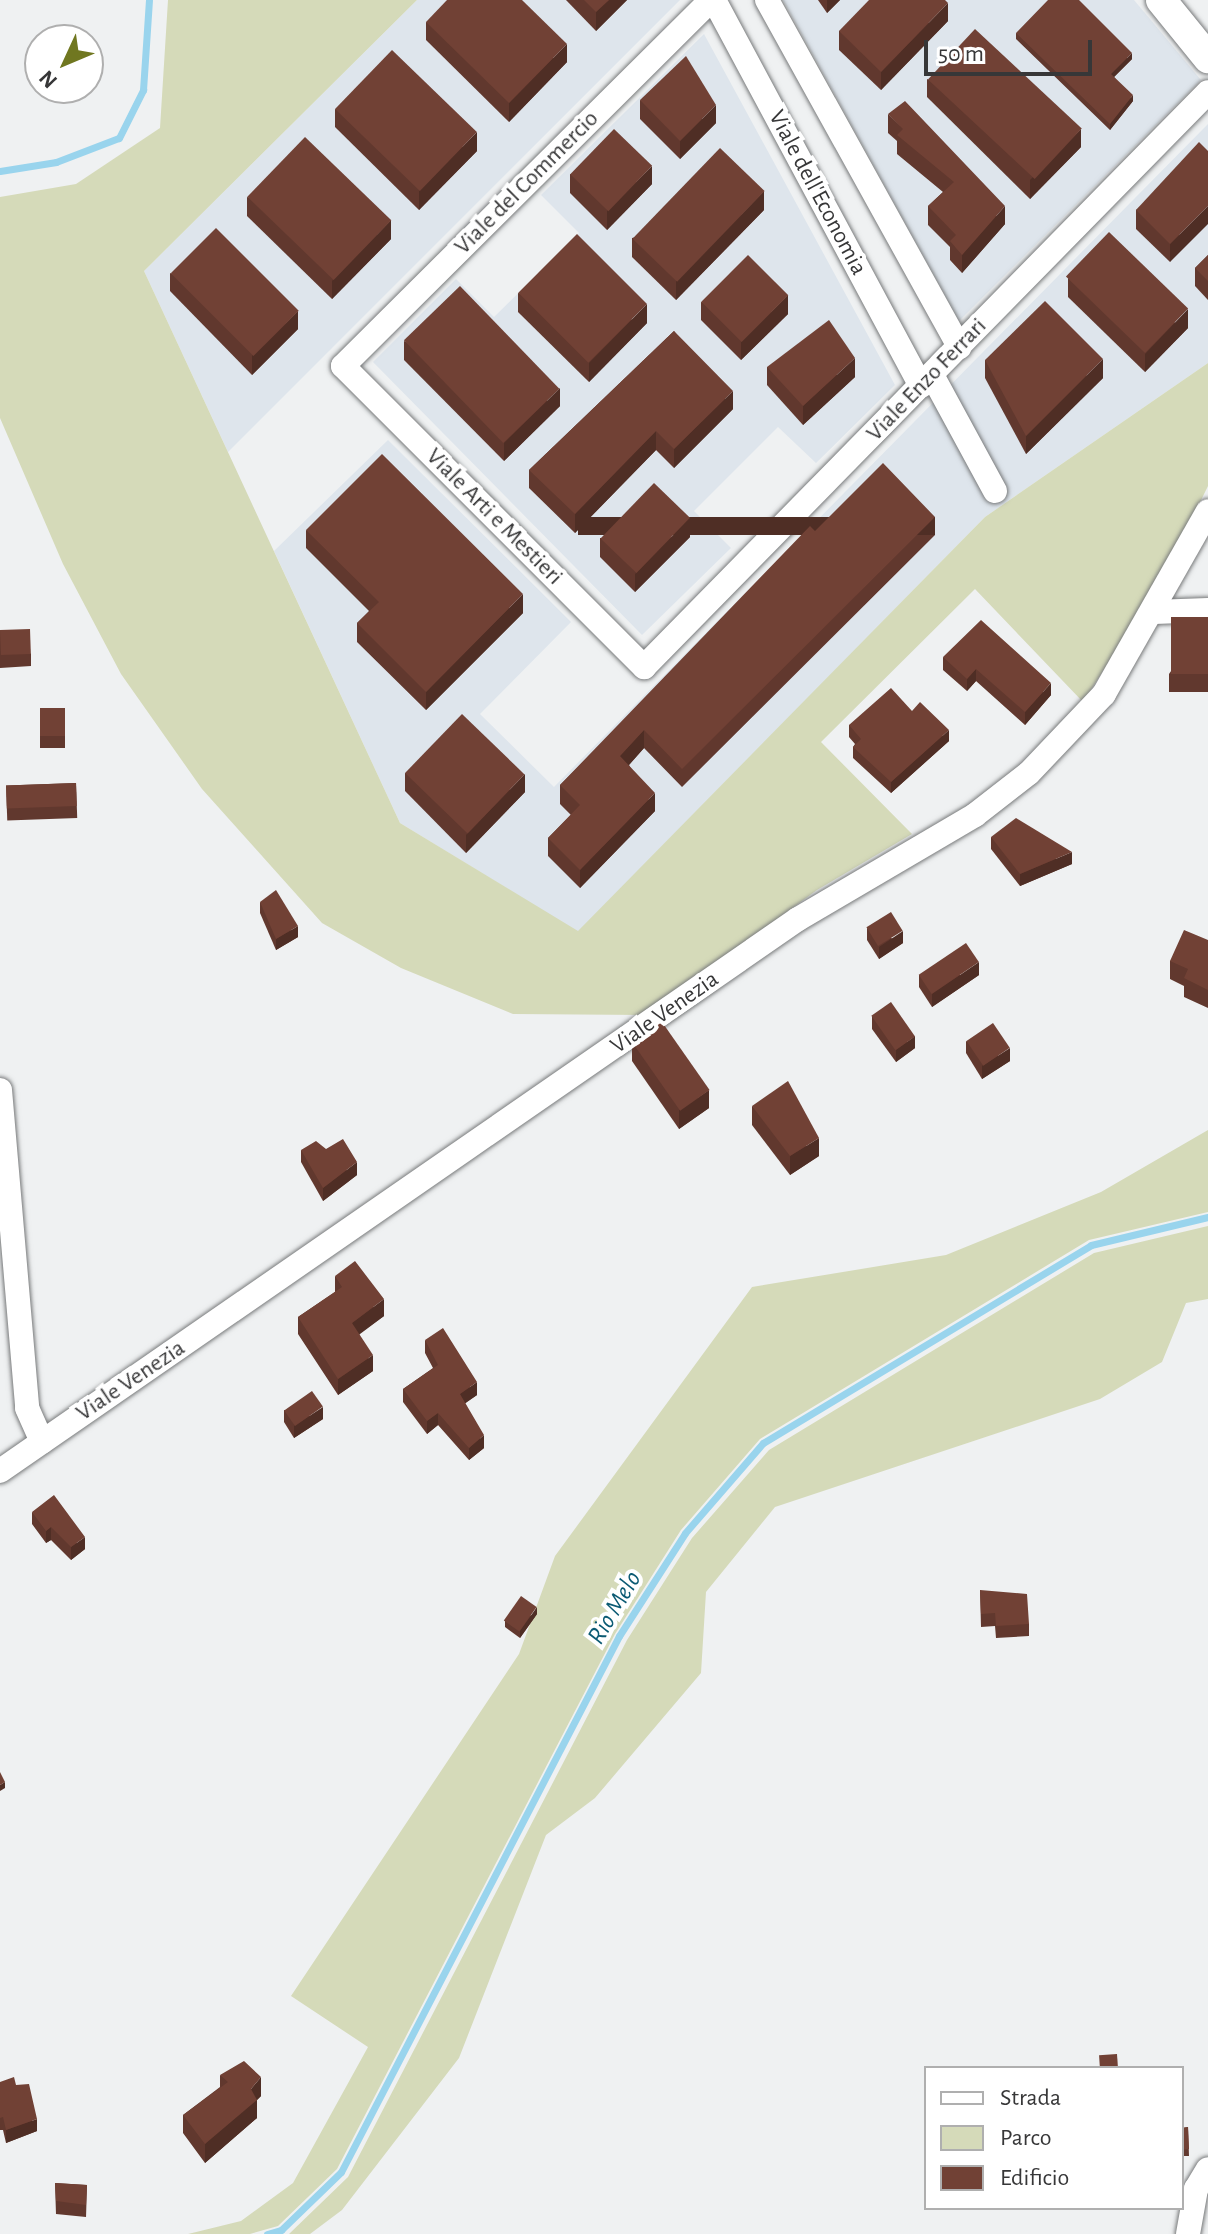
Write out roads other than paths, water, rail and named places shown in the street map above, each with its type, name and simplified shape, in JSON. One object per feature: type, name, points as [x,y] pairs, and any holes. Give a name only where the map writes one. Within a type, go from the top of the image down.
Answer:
[{"type":"street","name":"Viale del Commercio","points":[[343,366],[712,0]]},
{"type":"street","name":"Viale dell'Economia","points":[[712,0],[926,381],[995,491]]},
{"type":"street","name":"Viale dell'Economia","points":[[767,0],[959,347]]},
{"type":"street","points":[[1168,3],[1208,58]]},
{"type":"street","name":"Viale Enzo Ferrari","points":[[644,667],[1208,92]]},
{"type":"street","name":"Viale Arti e Mestieri","points":[[343,366],[644,667]]},
{"type":"street","name":"Viale Venezia","points":[[0,1471],[798,919],[975,815],[1074,730],[1154,612],[1208,511]]},
{"type":"street","points":[[1154,612],[1208,610]]},
{"type":"street","points":[[0,1090],[27,1408],[42,1442]]},
{"type":"street","points":[[1188,2234],[1196,2189],[1208,2169]]},
{"type":"waterway","points":[[0,171],[56,162],[119,138],[143,90],[149,0]]},
{"type":"waterway","name":"Rio Melo","points":[[267,2234],[281,2230],[341,2172],[619,1636],[685,1533],[763,1443],[1091,1245],[1208,1217]]}]
